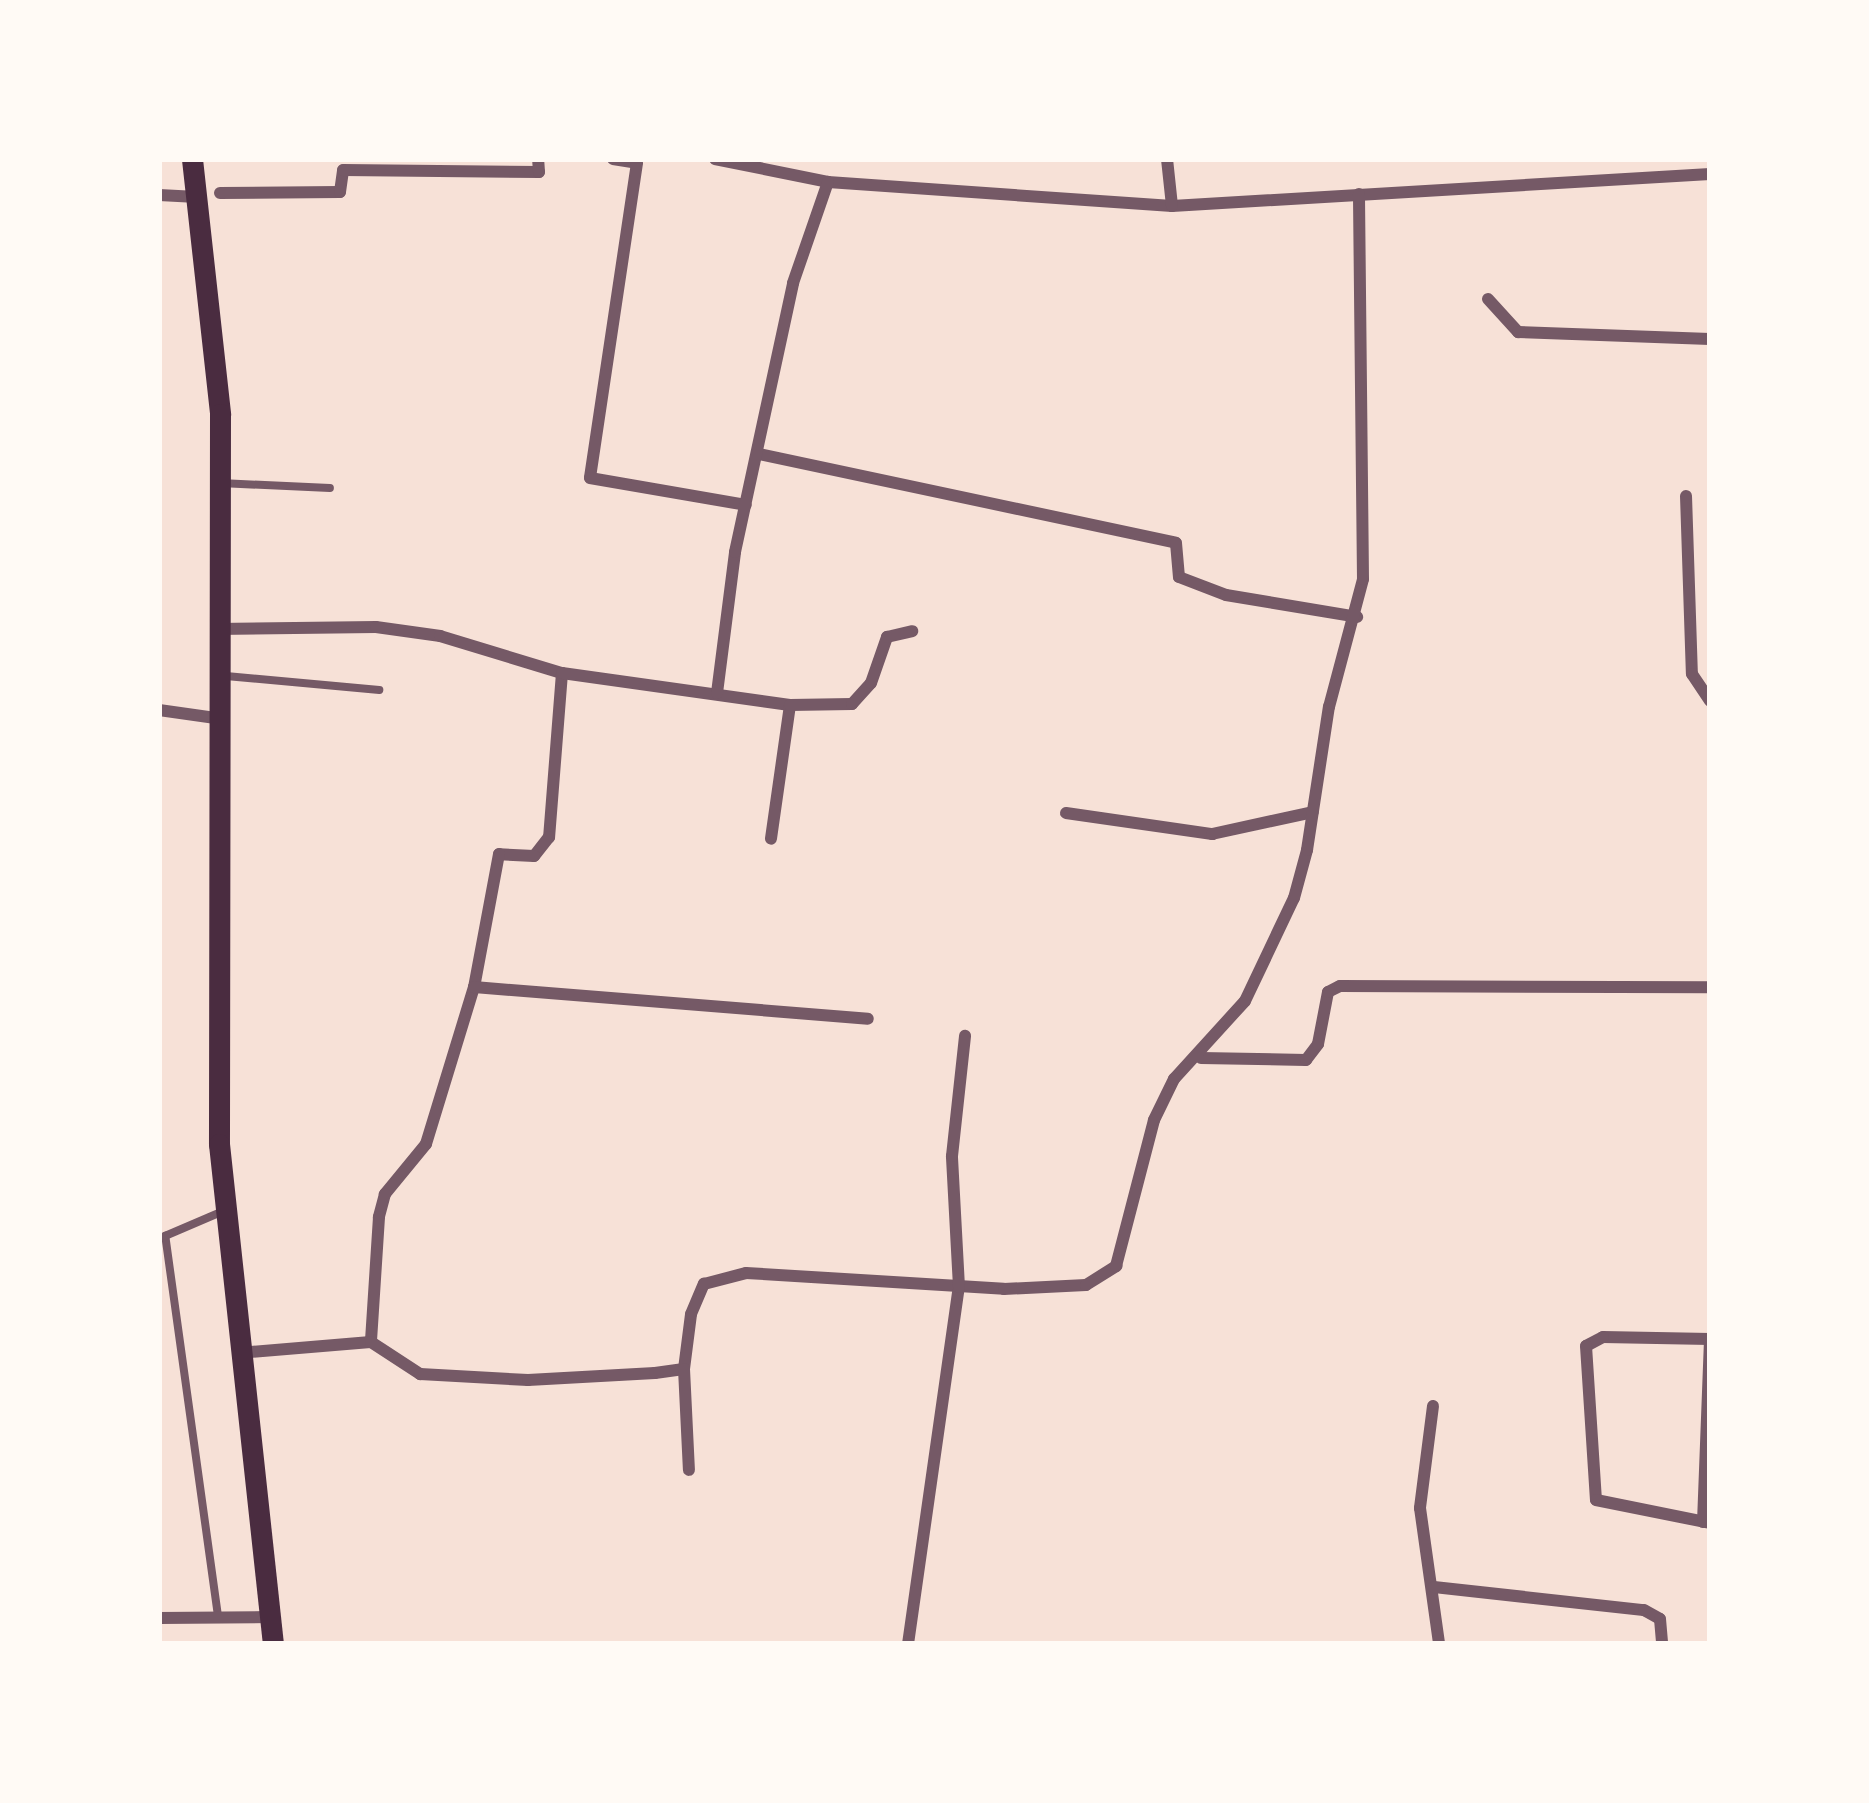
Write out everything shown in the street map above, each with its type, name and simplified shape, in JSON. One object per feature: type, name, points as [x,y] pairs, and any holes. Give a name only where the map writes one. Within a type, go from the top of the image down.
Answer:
[{"type":"main road","points":[[192,159],[209,195],[218,344],[215,718],[225,1211],[273,1644]]},
{"type":"street","points":[[159,195],[340,193],[343,170],[539,172],[538,159]]},
{"type":"street","points":[[613,159],[637,163],[590,478],[746,505]]},
{"type":"street","points":[[715,159],[828,182],[1172,206],[1710,174]]},
{"type":"street","points":[[1167,159],[1172,206]]},
{"type":"street","points":[[717,693],[746,505],[793,283],[828,182]]},
{"type":"street","points":[[689,1470],[684,1369],[691,1314],[704,1284],[746,1273],[958,1287],[1074,1287],[1101,1280],[1115,1266],[1154,1120],[1174,1079],[1201,1058],[1245,1001],[1294,898],[1334,682],[1357,617],[1366,463],[1359,194]]},
{"type":"street","points":[[1488,299],[1518,332],[1710,339]]},
{"type":"street","points":[[759,454],[1176,543],[1179,577],[1226,595],[1357,617]]},
{"type":"street","points":[[1686,496],[1692,674],[1710,701]]},
{"type":"street","points":[[216,629],[376,627],[440,636],[562,673],[790,705],[852,704],[871,683],[887,637],[912,631]]},
{"type":"street","points":[[371,1342],[385,1194],[426,1144],[474,987],[500,854],[535,856],[549,837],[562,673]]},
{"type":"street","points":[[771,838],[790,705]]},
{"type":"street","points":[[159,710],[215,718]]},
{"type":"street","points":[[1066,813],[1212,834],[1313,812]]},
{"type":"street","points":[[1201,1058],[1306,1060],[1318,1044],[1328,992],[1340,986],[1710,987]]},
{"type":"street","points":[[474,987],[868,1018]]},
{"type":"street","points":[[908,1644],[958,1287],[952,1156],[965,1036]]},
{"type":"street","points":[[1603,1337],[1710,1340],[1706,1522],[1596,1500],[1586,1346],[1603,1337]]},
{"type":"street","points":[[239,1353],[371,1342],[420,1374],[529,1380],[684,1369]]},
{"type":"street","points":[[1433,1406],[1420,1508],[1439,1644]]},
{"type":"street","points":[[1434,1587],[1644,1610],[1660,1619],[1662,1644]]},
{"type":"street","points":[[159,1618],[269,1617]]},
{"type":"lane","points":[[219,483],[330,488]]},
{"type":"lane","points":[[216,675],[380,690]]},
{"type":"lane","points":[[218,1618],[165,1236],[225,1211]]}]
